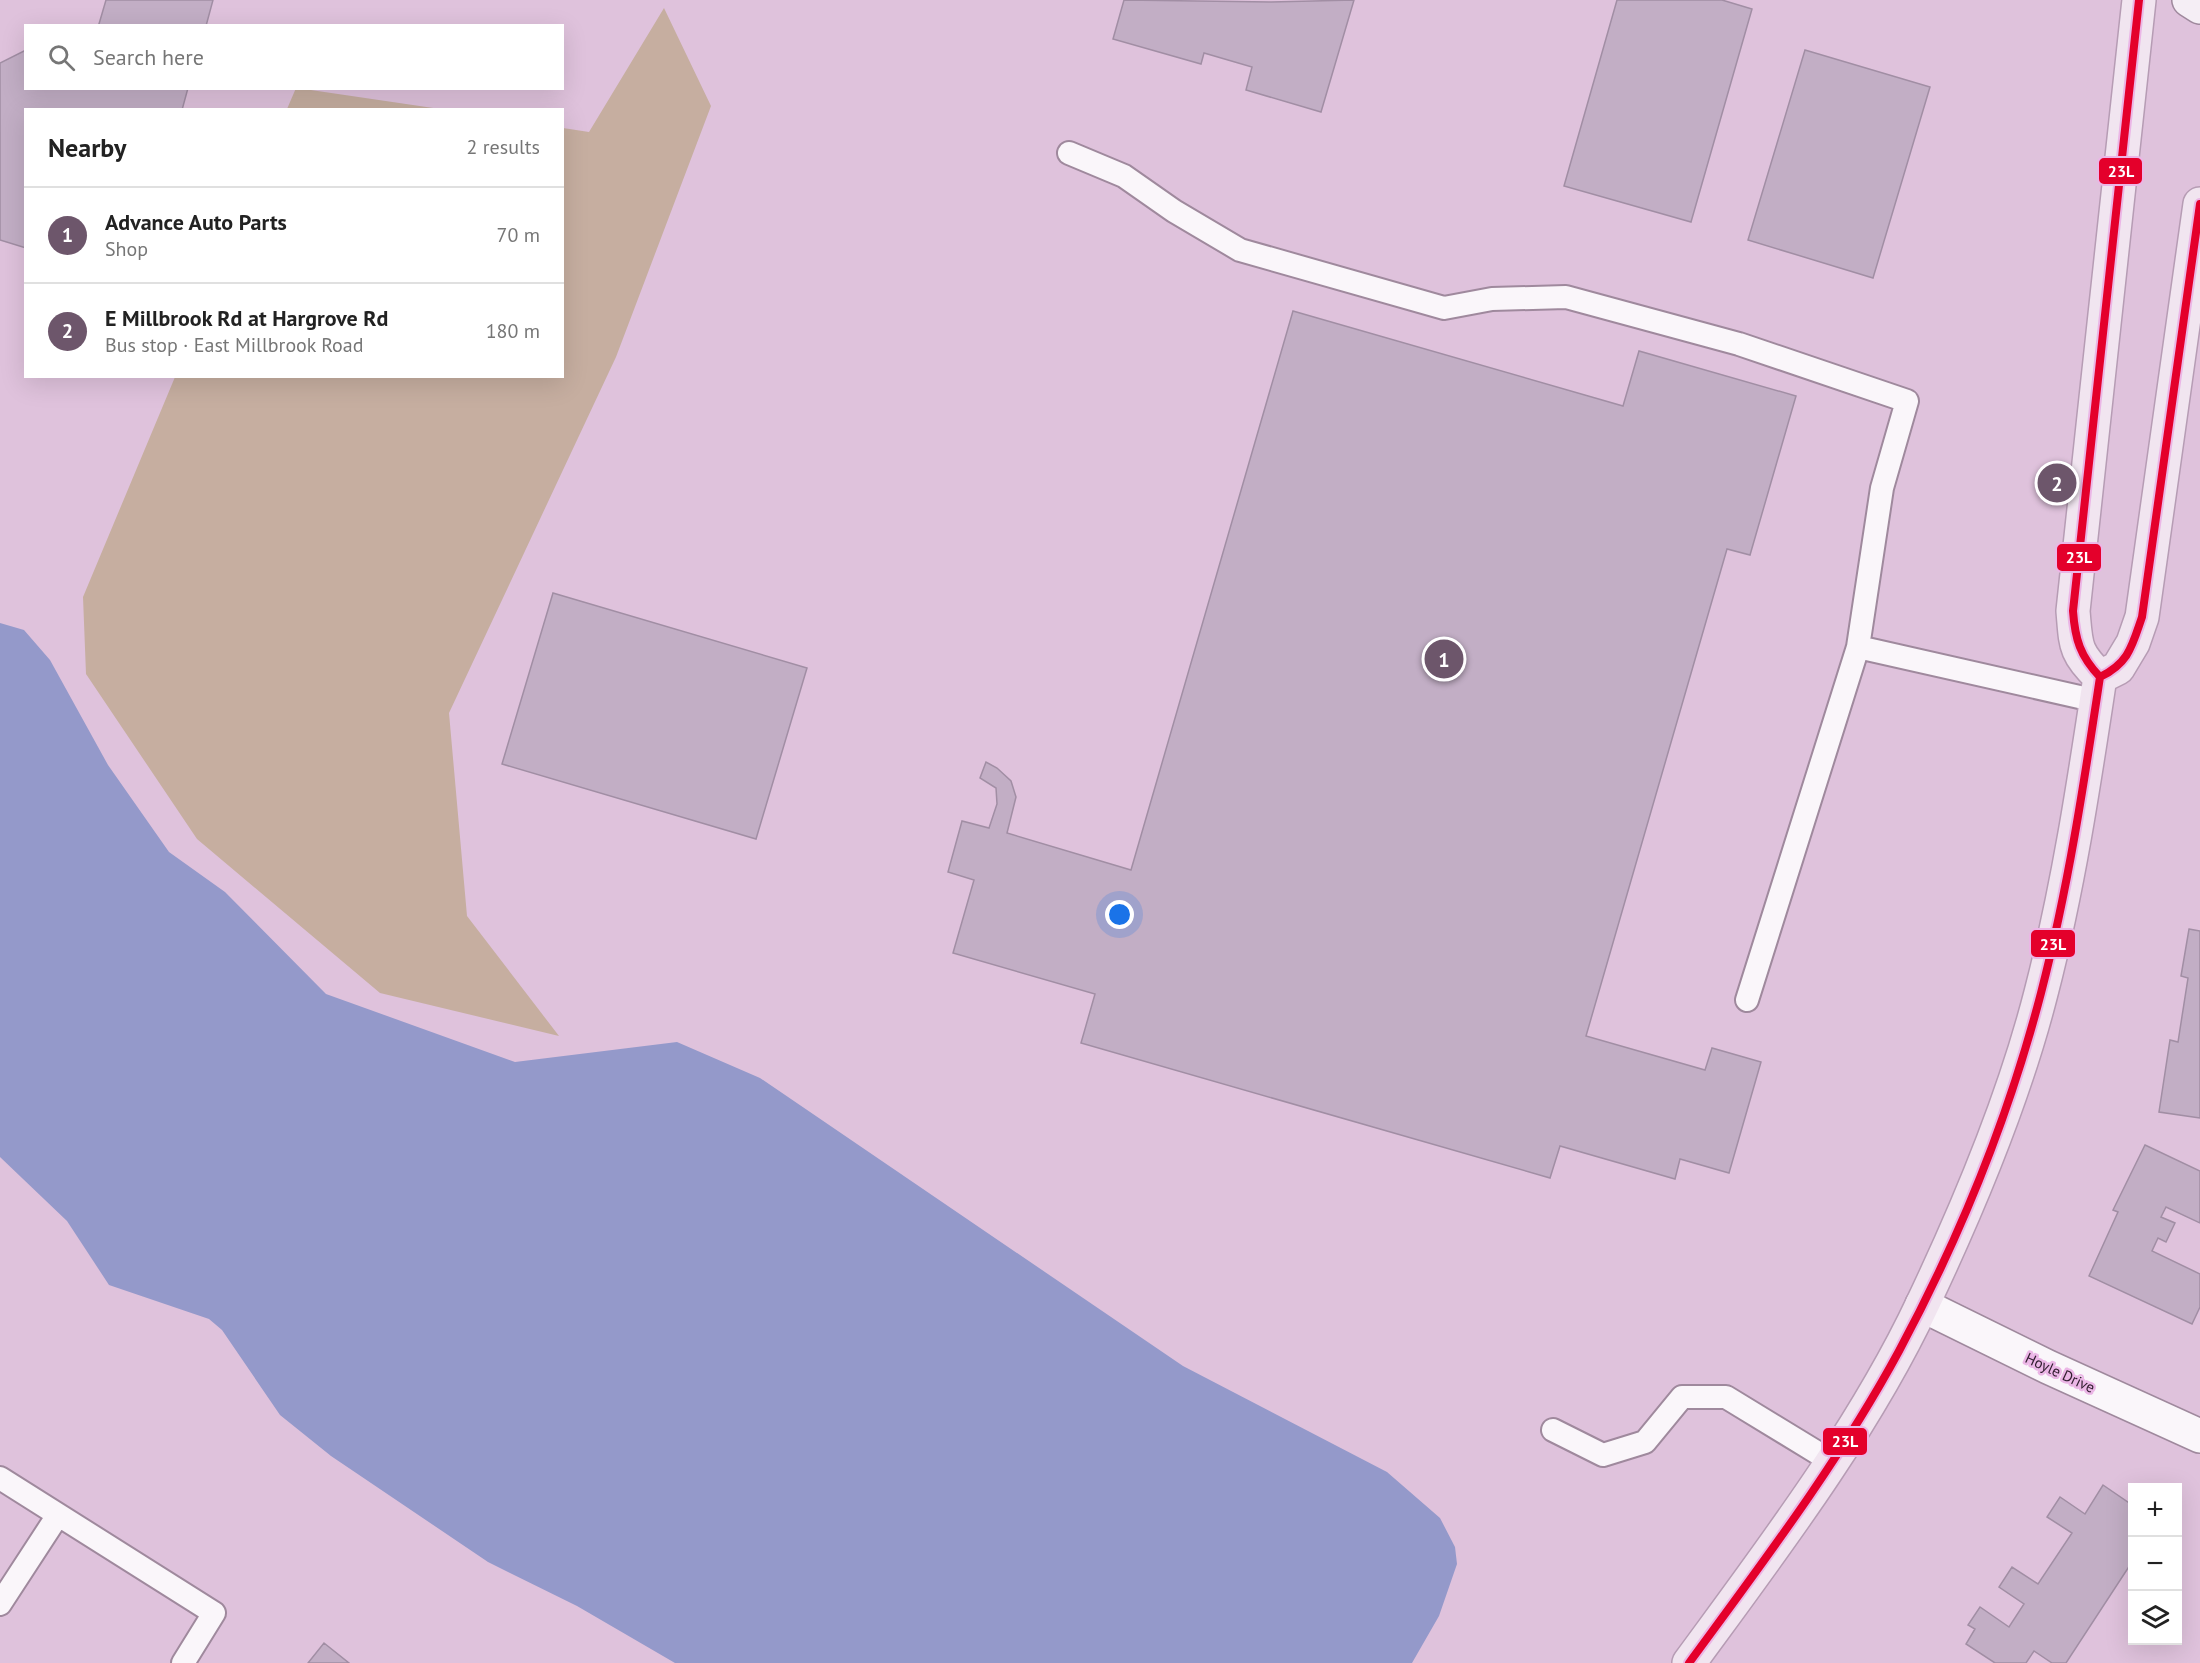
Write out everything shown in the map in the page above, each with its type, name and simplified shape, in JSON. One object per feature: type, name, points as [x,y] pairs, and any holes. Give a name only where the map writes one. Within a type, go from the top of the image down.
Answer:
[{"type":"main road","points":[[2098,689],[2082,659],[2075,639],[2073,611],[2139,0]]},
{"type":"main road","points":[[1689,1663],[1769,1554],[1831,1461],[1885,1373],[1922,1305],[1974,1184],[2014,1080],[2040,996],[2060,910],[2098,689],[2118,668],[2133,643],[2142,617],[2200,204]]},
{"type":"street","points":[[2189,0],[2200,7]]},
{"type":"street","name":"Hoyle Drive","points":[[1922,1305],[2048,1368],[2200,1436]]},
{"type":"lane","points":[[1069,153],[1124,176],[1174,212],[1240,250],[1444,308],[1492,299],[1566,297],[1739,344],[1907,401],[1882,488],[1858,647],[1748,1000]]},
{"type":"lane","points":[[1858,647],[2098,689]]},
{"type":"lane","points":[[1553,1430],[1603,1455],[1645,1442],[1682,1397],[1726,1396],[1831,1461]]},
{"type":"lane","points":[[0,1478],[214,1613],[183,1663]]},
{"type":"lane","points":[[0,1604],[58,1515]]},
{"type":"shaded area","points":[[664,8],[711,106],[616,357],[449,713],[467,916],[559,1036],[380,993],[197,839],[86,674],[83,597],[175,378],[564,378],[564,128],[589,132]]},
{"type":"shaded area","points":[[295,90],[311,90],[433,108],[287,108]]},
{"type":"water","points":[[0,623],[24,630],[50,660],[108,765],[169,852],[225,892],[326,994],[515,1062],[677,1042],[760,1078],[1183,1366],[1387,1472],[1440,1518],[1455,1547],[1457,1564],[1439,1616],[1412,1663],[675,1663],[577,1606],[488,1562],[331,1456],[280,1415],[222,1330],[209,1319],[109,1285],[67,1221],[0,1157]]},
{"type":"building","points":[[106,0],[213,0],[207,24],[99,24]]},
{"type":"building","points":[[1124,0],[1271,2],[1354,0],[1321,112],[1246,90],[1252,67],[1204,53],[1201,64],[1113,39]]},
{"type":"building","points":[[1617,0],[1722,0],[1752,9],[1691,222],[1564,186]]},
{"type":"building","points":[[1805,50],[1930,87],[1873,278],[1748,240]]},
{"type":"building","points":[[24,51],[24,90],[187,90],[183,108],[24,108],[24,247],[0,240],[0,63]]},
{"type":"building","points":[[1293,311],[1623,406],[1639,351],[1796,396],[1750,555],[1727,549],[1586,1036],[1705,1070],[1712,1048],[1761,1062],[1729,1173],[1680,1159],[1675,1179],[1560,1146],[1550,1178],[1081,1043],[1095,994],[953,953],[974,880],[948,872],[962,821],[989,828],[997,804],[996,788],[980,778],[986,762],[997,768],[1011,781],[1016,797],[1007,833],[1131,870]]},
{"type":"building","points":[[553,593],[807,668],[756,839],[502,764]]},
{"type":"building","points":[[2189,929],[2200,931],[2200,1118],[2159,1112],[2170,1040],[2178,1042],[2188,978],[2181,976]]},
{"type":"building","points":[[2145,1145],[2200,1171],[2200,1223],[2166,1207],[2161,1217],[2175,1223],[2166,1242],[2158,1238],[2152,1251],[2200,1274],[2200,1307],[2192,1324],[2089,1276],[2118,1212],[2113,1210]]},
{"type":"building","points":[[2103,1485],[2128,1502],[2128,1568],[2066,1663],[2052,1663],[2034,1651],[2026,1663],[1995,1663],[1966,1644],[1975,1629],[1968,1625],[1980,1607],[2009,1627],[2024,1604],[1999,1587],[2012,1567],[2038,1584],[2072,1533],[2047,1517],[2060,1497],[2085,1514]]},
{"type":"building","points":[[324,1643],[349,1663],[308,1663]]},
{"type":"transit line","name":"23L","points":[[2100,677],[2080,647],[2073,611],[2139,0]]},
{"type":"transit line","name":"23L","points":[[2100,677],[2110,672],[2128,653],[2142,617],[2200,204]]},
{"type":"transit line","name":"23L","points":[[1689,1663],[1826,1472],[1876,1392],[1921,1309],[1962,1221],[2014,1085],[2051,954],[2081,796],[2100,677]]},
{"type":"place","name":"E Millbrook Rd at Hargrove Rd","points":[[2057,483]]},
{"type":"place","name":"Advance Auto Parts","points":[[1444,659]]}]
